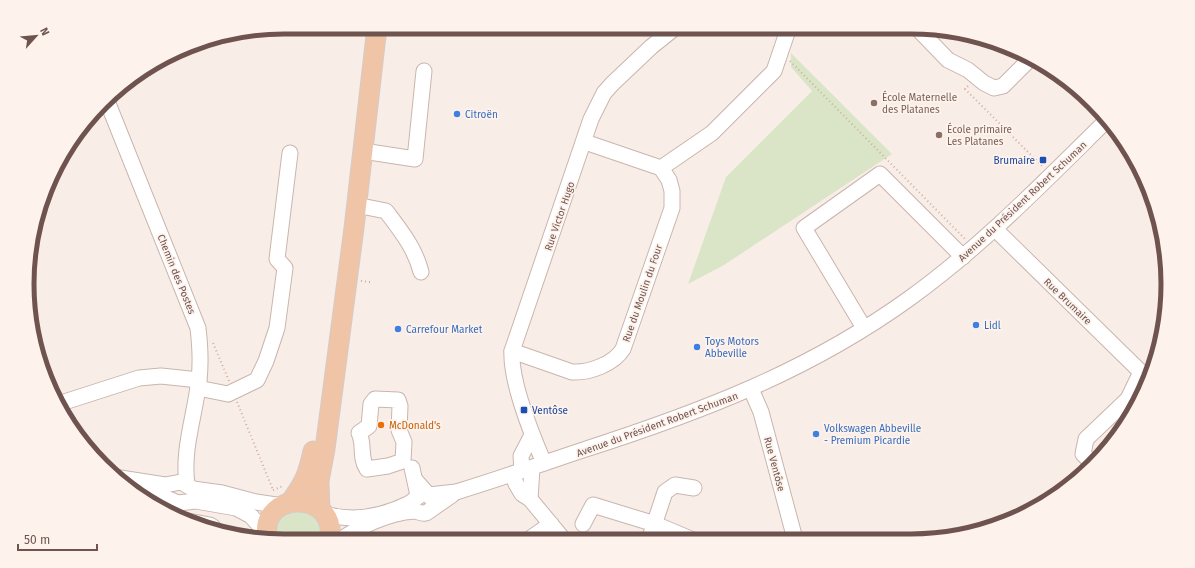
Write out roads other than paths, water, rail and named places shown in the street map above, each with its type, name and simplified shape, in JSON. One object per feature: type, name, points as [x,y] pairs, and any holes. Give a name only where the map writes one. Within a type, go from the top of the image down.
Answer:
[{"type":"main road","points":[[267,533],[271,516],[283,498],[301,489],[308,475],[313,448],[366,34]]},
{"type":"main road","points":[[330,534],[330,528],[322,511],[319,481],[330,416],[376,34]]},
{"type":"main road","points":[[283,498],[306,502],[322,511]]},
{"type":"street","name":"Rue Victor Hugo","points":[[559,534],[530,499],[522,494],[516,484],[528,469],[532,435],[512,372],[512,351],[585,142],[591,119],[604,93],[651,47],[667,34]]},
{"type":"street","points":[[585,142],[661,168],[712,133],[774,71],[786,34]]},
{"type":"street","points":[[923,35],[948,60],[968,70],[984,83],[994,88],[1003,86],[1027,62]]},
{"type":"street","points":[[363,151],[415,159],[424,72]]},
{"type":"street","name":"Chemin des Postes","points":[[108,106],[198,328],[198,384],[180,490]]},
{"type":"street","name":"Avenue du Président Robert Schuman","points":[[322,511],[348,519],[373,517],[410,503],[456,492],[691,414],[751,389],[800,365],[864,328],[910,298],[968,252],[994,229],[1103,124]]},
{"type":"street","points":[[64,402],[139,378],[161,376],[198,384],[228,394],[234,393],[257,380],[266,361],[277,328],[285,268],[277,259],[290,153]]},
{"type":"street","name":"Rue du Moulin du Four","points":[[512,351],[572,372],[582,373],[619,355],[672,208],[672,191],[669,180],[661,168]]},
{"type":"street","points":[[864,328],[804,228],[880,174],[968,252]]},
{"type":"street","points":[[356,205],[386,211],[409,240],[421,272]]},
{"type":"street","name":"Rue Brumaire","points":[[994,229],[1144,375]]},
{"type":"street","points":[[1089,460],[1083,454],[1086,439],[1128,399],[1142,380]]},
{"type":"street","name":"Rue Ventôse","points":[[751,389],[761,412],[794,534]]},
{"type":"street","points":[[375,399],[398,400],[400,406],[399,430],[404,442],[403,461],[388,466],[367,469],[362,462],[362,440],[359,433],[369,426],[371,404],[375,399]]},
{"type":"street","points":[[1128,399],[1128,409]]},
{"type":"street","points":[[530,499],[528,469],[521,456],[532,435]]},
{"type":"street","points":[[352,534],[372,523],[403,513],[423,501],[414,474]]},
{"type":"street","points":[[129,480],[180,490],[211,502],[236,508],[251,516],[264,533]]},
{"type":"street","points":[[651,534],[665,492],[675,485],[694,488]]},
{"type":"street","points":[[144,491],[180,490],[222,493],[256,502],[276,505],[283,498]]},
{"type":"street","points":[[583,524],[593,505],[655,524],[679,534]]},
{"type":"street","points":[[536,534],[550,524]]},
{"type":"place","name":"École Maternelle des Platanes","points":[[874,103]]},
{"type":"place","name":"Citroën","points":[[457,114]]},
{"type":"place","name":"École primaire Les Platanes","points":[[939,135]]},
{"type":"place","name":"Brumaire","points":[[1043,160]]},
{"type":"place","name":"Lidl","points":[[976,325]]},
{"type":"place","name":"Carrefour Market","points":[[398,329]]},
{"type":"place","name":"Toys Motors Abbeville","points":[[697,347]]},
{"type":"place","name":"Ventôse","points":[[524,410]]},
{"type":"place","name":"McDonald's","points":[[381,425]]},
{"type":"place","name":"Volkswagen Abbeville - Premium Picardie","points":[[816,434]]}]
